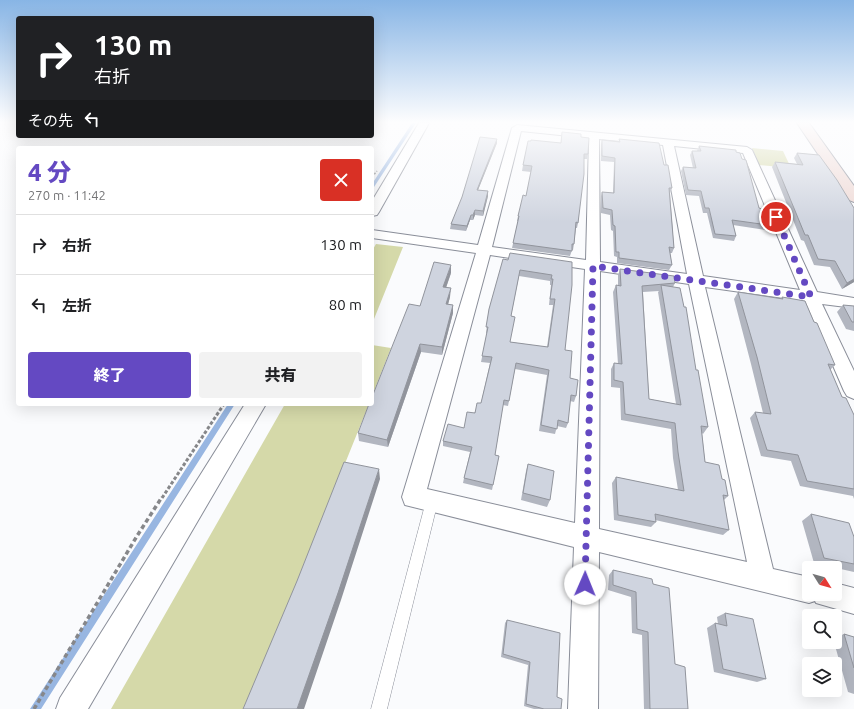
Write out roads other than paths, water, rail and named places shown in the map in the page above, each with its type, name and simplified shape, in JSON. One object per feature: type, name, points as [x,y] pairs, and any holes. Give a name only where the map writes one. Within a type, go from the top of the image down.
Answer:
[{"type":"street","points":[[374,209],[405,156]]},
{"type":"street","points":[[509,156],[413,496],[802,588]]},
{"type":"street","points":[[583,709],[593,266],[594,156]]},
{"type":"street","points":[[671,156],[696,280],[763,579]]},
{"type":"street","points":[[750,156],[854,391]]},
{"type":"street","points":[[826,156],[854,197]]},
{"type":"street","points":[[374,234],[854,303]]},
{"type":"street","points":[[71,709],[255,406]]},
{"type":"street","points":[[842,598],[854,601]]},
{"type":"lane","points":[[378,709],[432,501]]},
{"type":"waterway","points":[[374,184],[392,156]]},
{"type":"waterway","points":[[35,709],[231,406]]}]
